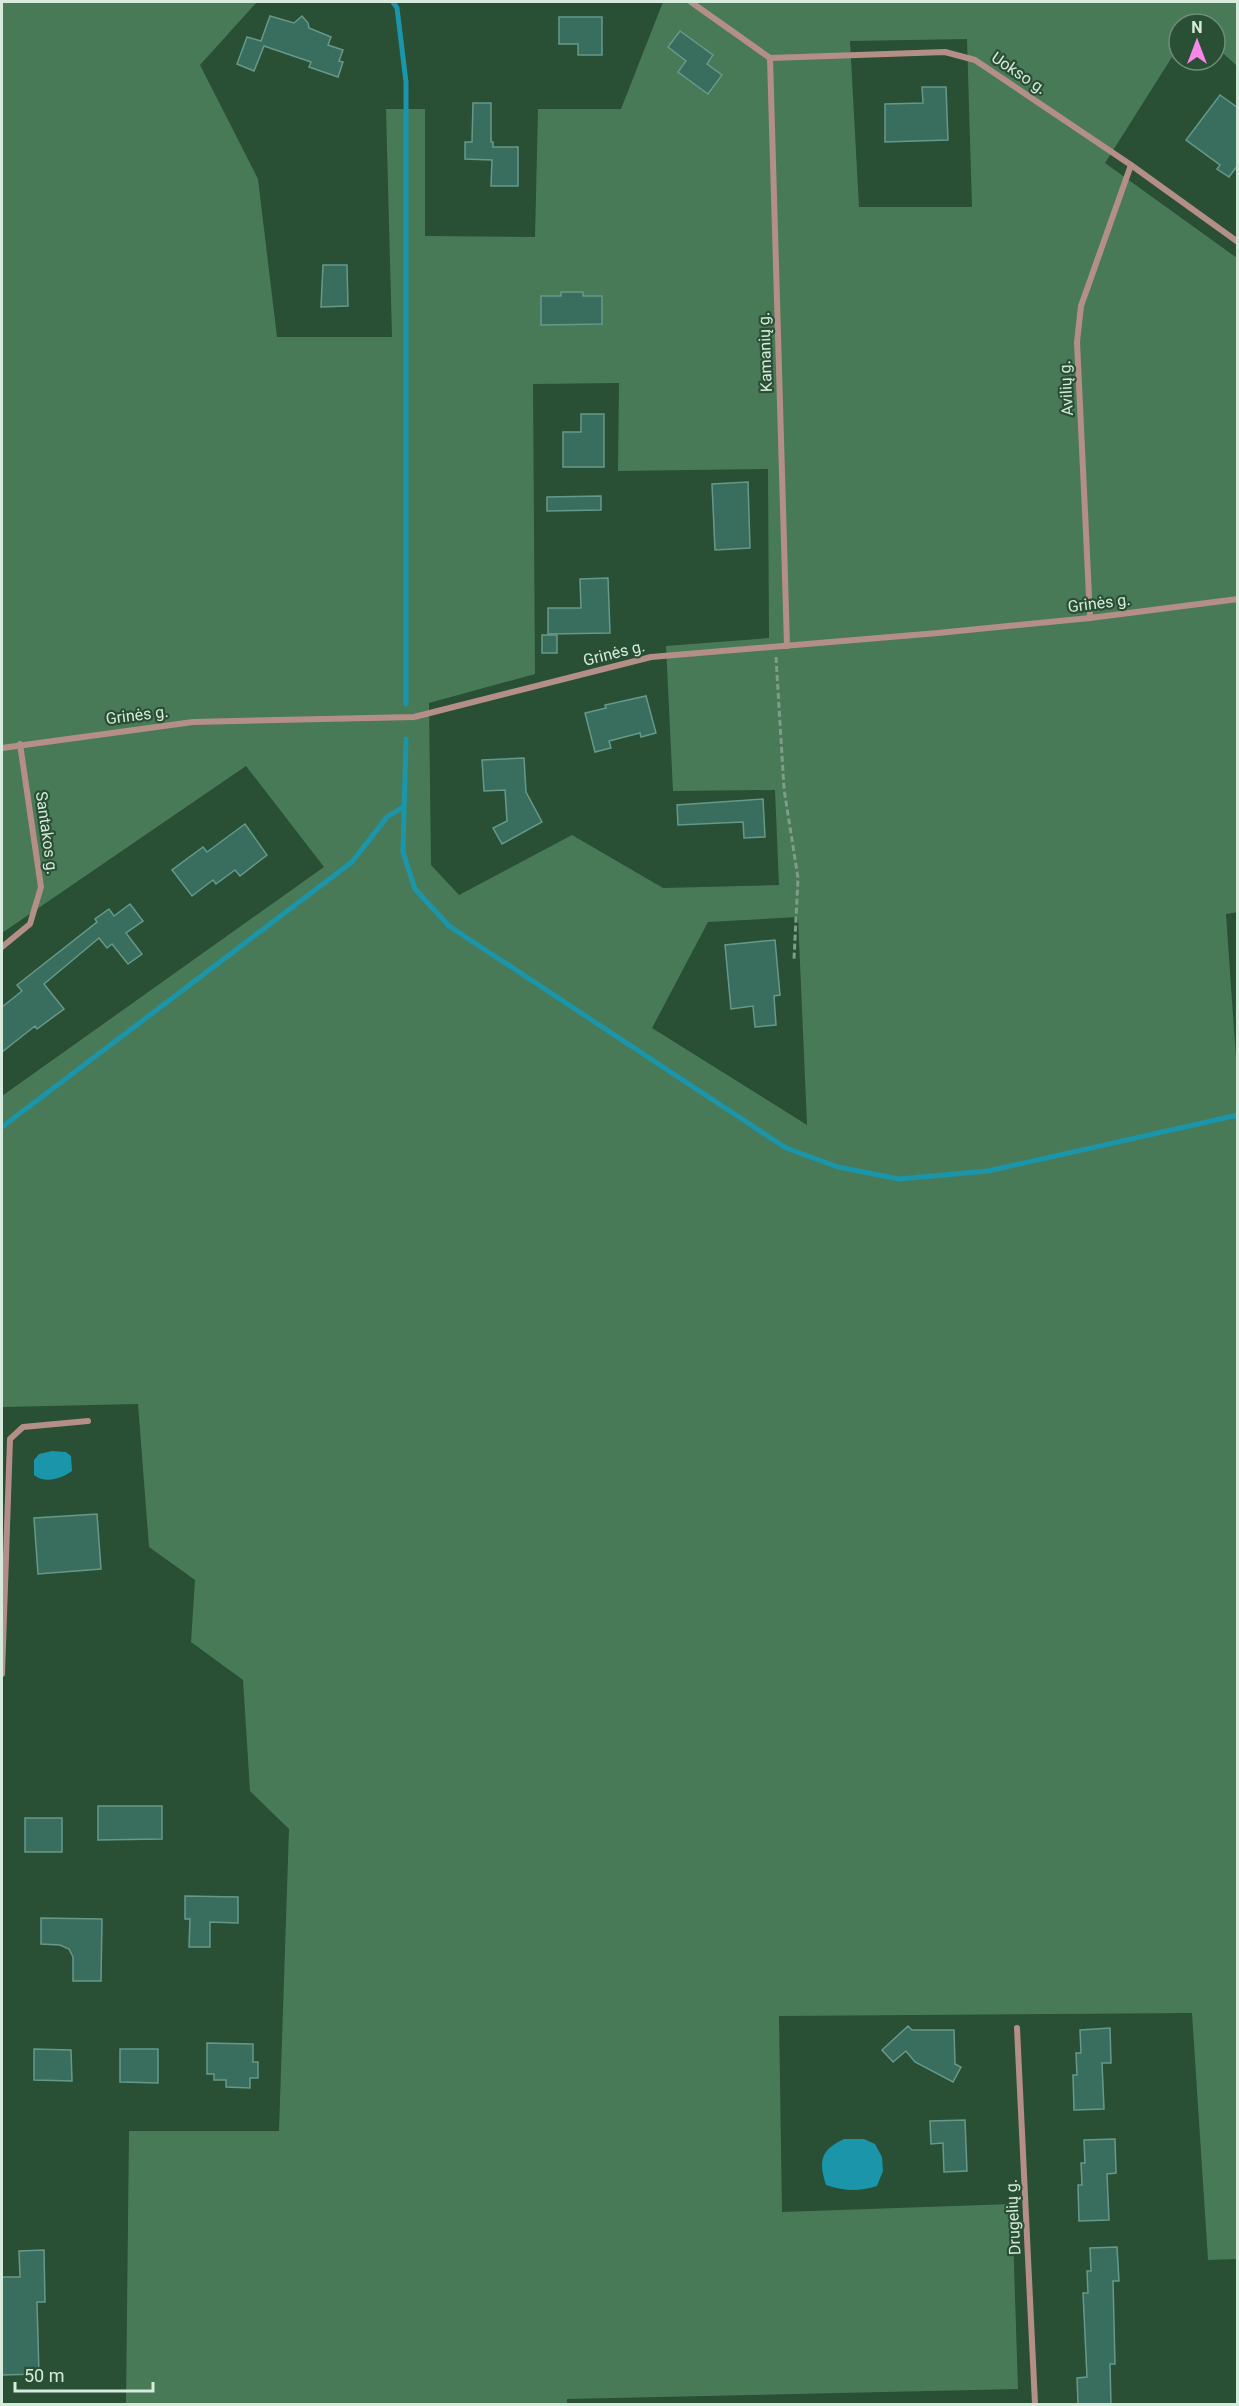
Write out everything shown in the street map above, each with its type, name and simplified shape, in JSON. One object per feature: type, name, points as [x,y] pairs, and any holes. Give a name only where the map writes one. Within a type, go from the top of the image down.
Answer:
[{"type":"street","points":[[691,2],[770,58]]},
{"type":"street","name":"Uokso g.","points":[[770,58],[945,52],[975,60],[1131,165],[1238,242]]},
{"type":"street","name":"Kamanių g.","points":[[770,58],[787,646]]},
{"type":"street","name":"Avilių g.","points":[[1090,618],[1077,342],[1081,306],[1131,165]]},
{"type":"street","name":"Grinės g.","points":[[2,748],[194,722],[414,717],[651,657],[1090,618],[1238,599]]},
{"type":"street","name":"Santakos g.","points":[[2,947],[30,924],[41,887],[20,744]]},
{"type":"street","points":[[2,1674],[10,1439],[23,1427],[88,1420]]},
{"type":"street","name":"Drugelių g.","points":[[1017,2028],[1035,2404]]},
{"type":"path","points":[[775,647],[784,789],[798,878],[794,959]]},
{"type":"green space","points":[[2,2],[257,2],[200,65],[258,179],[277,337],[392,337],[386,109],[425,109],[425,236],[535,237],[538,109],[621,109],[663,2],[1237,2],[1237,66],[1227,57],[1227,12],[1167,12],[1167,65],[1105,163],[1237,258],[1238,912],[1226,914],[1238,1088],[1237,2259],[1208,2260],[1192,2013],[779,2016],[782,2212],[1012,2204],[1018,2389],[567,2399],[567,2404],[126,2404],[129,2131],[279,2131],[289,1829],[250,1791],[243,1680],[191,1642],[195,1580],[149,1547],[138,1404],[3,1407],[2,1417],[2,1096],[324,867],[246,766],[2,933]],"holes":[[[967,39],[972,207],[859,207],[850,41]],[[619,383],[618,471],[768,469],[769,638],[666,646],[673,791],[775,790],[779,885],[663,888],[572,835],[459,895],[431,865],[429,703],[535,674],[533,384]],[[798,917],[807,1125],[652,1028],[708,922]]]},
{"type":"water","points":[[52,1451],[66,1452],[71,1456],[72,1471],[53,1479],[38,1478],[34,1475],[34,1460],[39,1454]]},
{"type":"water","points":[[844,2139],[864,2139],[875,2144],[882,2157],[883,2171],[877,2186],[852,2190],[826,2185],[822,2169],[823,2157],[830,2147]]},
{"type":"building","points":[[270,16],[294,23],[302,16],[309,28],[331,37],[328,45],[343,50],[339,61],[343,62],[338,77],[309,67],[311,62],[264,46],[254,71],[237,64],[247,37],[261,41]]},
{"type":"building","points":[[559,17],[602,17],[602,55],[578,55],[578,44],[559,44]]},
{"type":"building","points":[[680,31],[713,55],[707,64],[722,75],[708,94],[678,72],[686,61],[668,47]]},
{"type":"building","points":[[922,87],[946,87],[948,140],[885,142],[885,104],[923,103]]},
{"type":"building","points":[[1220,95],[1238,108],[1238,165],[1229,177],[1217,169],[1220,165],[1186,140]]},
{"type":"building","points":[[473,103],[491,103],[493,147],[518,147],[518,186],[491,186],[492,160],[465,159],[465,142],[472,142]]},
{"type":"building","points":[[323,265],[347,265],[348,306],[321,307]]},
{"type":"building","points":[[561,292],[583,292],[583,296],[602,296],[602,324],[541,325],[541,296],[561,296]]},
{"type":"building","points":[[581,414],[604,414],[604,467],[563,467],[563,432],[581,432]]},
{"type":"building","points":[[748,482],[750,548],[715,550],[712,484]]},
{"type":"building","points":[[601,496],[601,510],[547,511],[547,497]]},
{"type":"building","points":[[608,578],[610,633],[548,634],[548,608],[581,608],[580,579]]},
{"type":"building","points":[[542,635],[557,635],[557,653],[542,653]]},
{"type":"building","points":[[646,696],[656,733],[641,737],[640,733],[609,741],[611,748],[595,752],[585,713],[606,708],[605,705]]},
{"type":"building","points":[[524,758],[526,792],[542,822],[502,844],[493,828],[507,821],[505,790],[484,791],[482,760]]},
{"type":"building","points":[[763,799],[765,837],[744,838],[743,822],[678,825],[677,805]]},
{"type":"building","points":[[245,824],[267,855],[240,876],[235,870],[216,884],[213,880],[192,896],[172,870],[203,847],[207,852]]},
{"type":"building","points":[[130,904],[143,921],[126,933],[142,954],[128,964],[112,944],[107,948],[99,938],[44,984],[64,1009],[37,1029],[35,1026],[2,1052],[2,1007],[22,991],[17,985],[97,922],[95,919],[109,909],[114,916]]},
{"type":"building","points":[[775,940],[780,995],[774,996],[776,1025],[755,1027],[753,1006],[731,1009],[725,945]]},
{"type":"building","points":[[97,1514],[101,1569],[38,1574],[34,1518]]},
{"type":"building","points":[[98,1806],[162,1806],[162,1839],[98,1840]]},
{"type":"building","points":[[25,1818],[62,1818],[62,1852],[25,1852]]},
{"type":"building","points":[[185,1896],[238,1897],[238,1923],[210,1922],[210,1947],[189,1947],[190,1919],[185,1919]]},
{"type":"building","points":[[41,1918],[102,1919],[101,1981],[73,1981],[73,1957],[69,1949],[60,1945],[41,1944]]},
{"type":"building","points":[[908,2026],[912,2030],[954,2030],[955,2064],[961,2067],[953,2082],[915,2062],[906,2051],[893,2062],[882,2050]]},
{"type":"building","points":[[1110,2028],[1111,2063],[1102,2063],[1104,2109],[1074,2110],[1073,2075],[1077,2075],[1076,2053],[1081,2053],[1080,2030]]},
{"type":"building","points":[[207,2043],[253,2044],[253,2062],[258,2062],[258,2078],[250,2078],[250,2088],[226,2087],[226,2080],[214,2080],[214,2074],[207,2074]]},
{"type":"building","points":[[34,2049],[71,2050],[72,2081],[34,2080]]},
{"type":"building","points":[[120,2049],[158,2049],[158,2083],[120,2082]]},
{"type":"building","points":[[965,2120],[967,2171],[944,2172],[943,2143],[931,2144],[930,2121]]},
{"type":"building","points":[[1115,2139],[1116,2173],[1107,2174],[1109,2220],[1079,2221],[1078,2185],[1082,2185],[1081,2163],[1085,2163],[1084,2140]]},
{"type":"building","points":[[1117,2247],[1119,2281],[1113,2281],[1115,2364],[1110,2364],[1111,2404],[1078,2404],[1077,2378],[1087,2377],[1083,2293],[1088,2293],[1087,2271],[1091,2271],[1090,2248]]},
{"type":"building","points":[[44,2250],[45,2302],[37,2302],[39,2374],[2,2375],[2,2277],[20,2277],[19,2251]]},
{"type":"waterway","points":[[393,2],[397,8],[406,82],[406,704]]},
{"type":"waterway","points":[[406,739],[403,852],[415,889],[449,926],[786,1148],[838,1167],[899,1179],[988,1171],[1238,1115]]},
{"type":"waterway","points":[[2,1127],[352,862],[387,817],[403,807]]}]
